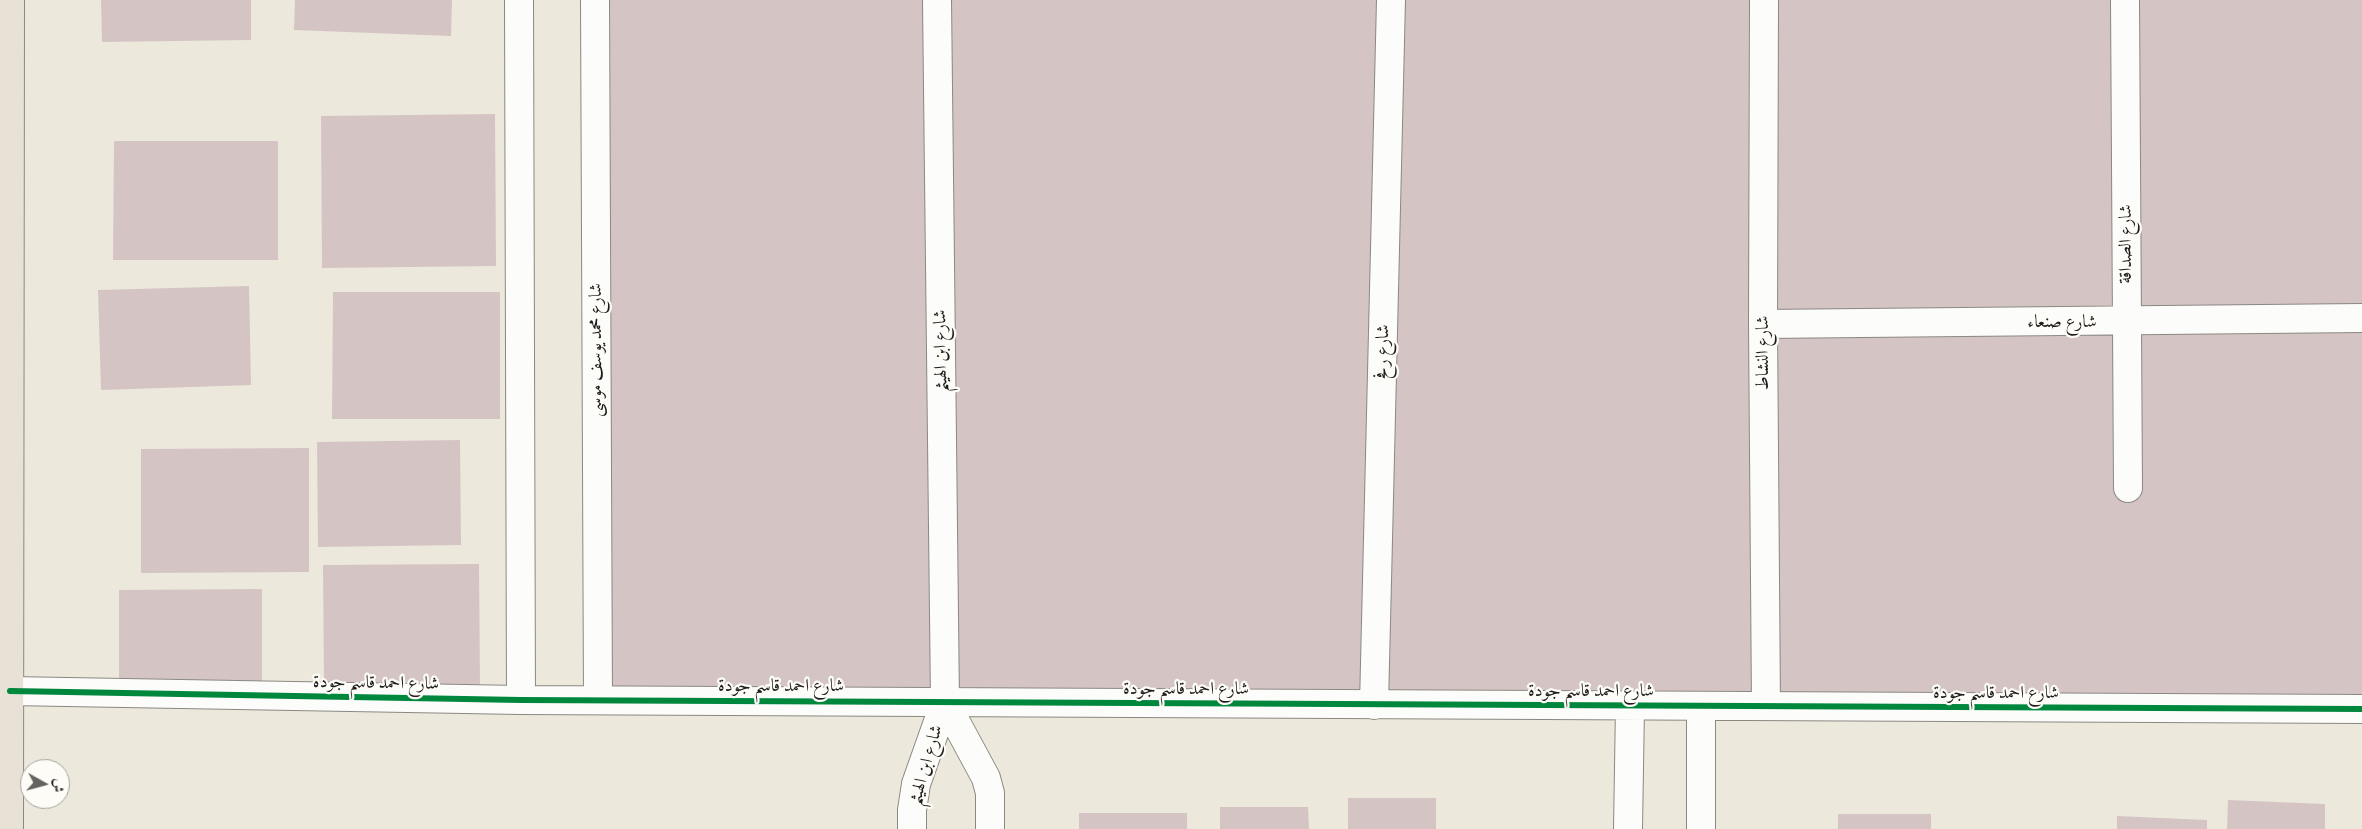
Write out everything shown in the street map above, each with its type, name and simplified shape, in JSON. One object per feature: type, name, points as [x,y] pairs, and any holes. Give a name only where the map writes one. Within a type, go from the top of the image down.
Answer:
[{"type":"main road","points":[[9,829],[10,0]]},
{"type":"street","points":[[519,0],[521,700]]},
{"type":"street","name":"شارع محمد يوسف موسى","points":[[595,0],[598,700]]},
{"type":"street","name":"شارع ابن الهيثم","points":[[912,829],[912,810],[916,784],[945,702],[937,0]]},
{"type":"street","name":"شارع رفح","points":[[1374,705],[1391,0]]},
{"type":"street","name":"شارع النشاط","points":[[1764,0],[1763,324],[1766,706]]},
{"type":"street","name":"شارع الصداقة","points":[[2125,0],[2128,488]]},
{"type":"street","name":"شارع صنعاء","points":[[1763,324],[2362,318]]},
{"type":"street","name":"شارع احمد قاسم جودة","points":[[10,691],[521,700],[2362,710]]},
{"type":"street","name":"شارع ابن الهيثم","points":[[945,702],[986,778],[990,793],[990,829]]},
{"type":"street","points":[[1628,829],[1630,706]]},
{"type":"street","points":[[1700,706],[1701,829]]},
{"type":"building","points":[[101,0],[251,0],[251,40],[102,42]]},
{"type":"building","points":[[295,0],[452,0],[451,36],[294,30]]},
{"type":"building","points":[[594,0],[2362,0],[2362,709],[598,700]]},
{"type":"building","points":[[495,114],[496,266],[322,268],[321,116]]},
{"type":"building","points":[[114,141],[278,141],[278,260],[113,260]]},
{"type":"building","points":[[249,286],[251,385],[101,390],[98,290]]},
{"type":"building","points":[[333,292],[500,292],[500,419],[332,419]]},
{"type":"building","points":[[460,440],[461,545],[318,547],[317,442]]},
{"type":"building","points":[[309,448],[309,572],[141,573],[141,449]]},
{"type":"building","points":[[479,564],[480,685],[324,686],[323,565]]},
{"type":"building","points":[[262,589],[262,687],[119,687],[119,590]]},
{"type":"building","points":[[1348,798],[1436,798],[1436,829],[1348,829]]},
{"type":"building","points":[[2228,800],[2325,804],[2325,829],[2227,829]]},
{"type":"building","points":[[1220,807],[1308,807],[1309,829],[1220,829]]},
{"type":"building","points":[[1079,813],[1187,813],[1187,829],[1079,829]]},
{"type":"building","points":[[1838,814],[1931,814],[1931,829],[1838,829]]},
{"type":"building","points":[[2117,816],[2207,820],[2207,829],[2117,829]]},
{"type":"cycle path","points":[[10,691],[521,700],[2362,709]]}]
